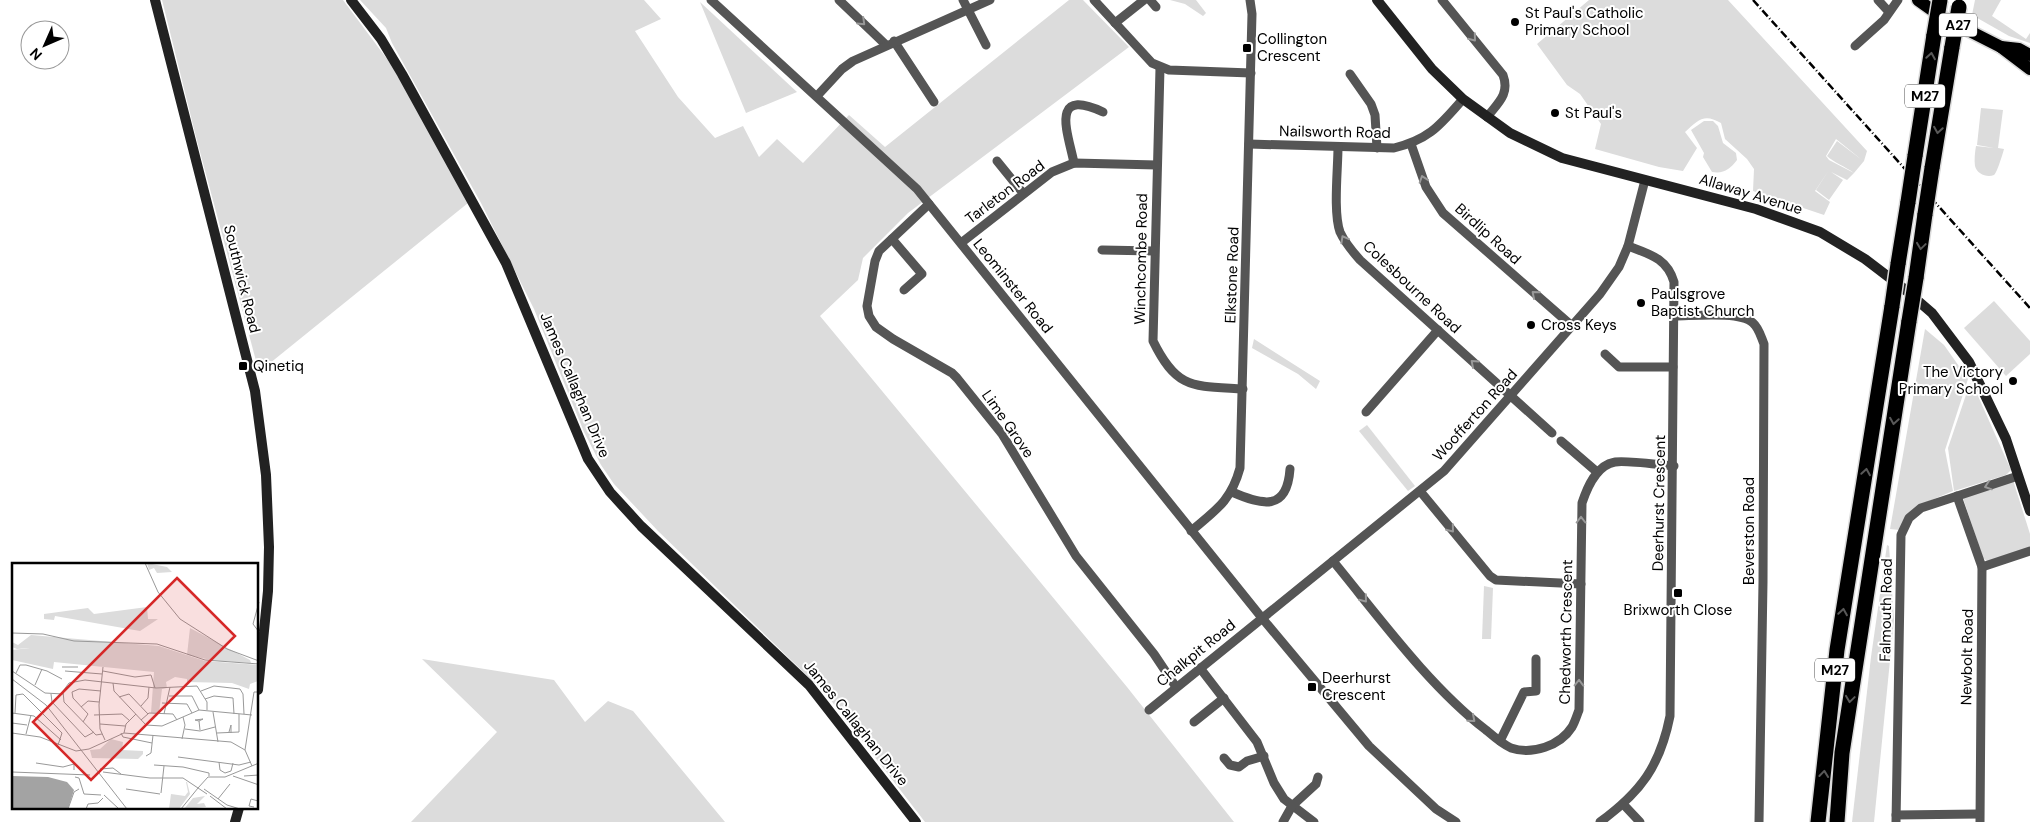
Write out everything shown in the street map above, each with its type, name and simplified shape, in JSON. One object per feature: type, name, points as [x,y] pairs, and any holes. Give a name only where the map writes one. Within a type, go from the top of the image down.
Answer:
[{"type":"highway","name":"M27","points":[[1818,822],[1838,650],[1940,0]]},
{"type":"highway","name":"M27","points":[[1837,822],[1846,725],[1959,4]]},
{"type":"main road","name":"A27","points":[[1918,0],[1942,17],[2001,47],[2030,69]]},
{"type":"main road","name":"A27","points":[[2001,47],[2019,49],[2030,55]]},
{"type":"street","name":"Southwick Road","points":[[154,0],[254,391],[266,475],[269,547],[268,591],[259,680]]},
{"type":"street","name":"James Callaghan Drive","points":[[351,0],[381,39],[402,74],[506,262],[578,438],[600,478],[621,506],[641,526],[809,686],[916,822]]},
{"type":"street","name":"Leominster Road","points":[[711,0],[918,189],[1262,618]]},
{"type":"street","points":[[839,0],[890,43],[934,102]]},
{"type":"street","points":[[963,0],[986,45]]},
{"type":"street","points":[[817,96],[853,60],[990,0]]},
{"type":"street","points":[[1094,0],[1152,63],[1160,68],[1169,70],[1251,73]]},
{"type":"street","points":[[1115,23],[1144,0]]},
{"type":"street","name":"Elkstone Road","points":[[1191,531],[1220,506],[1232,492],[1240,468],[1251,73],[1252,14],[1250,0]]},
{"type":"street","name":"Allaway Avenue","points":[[1377,0],[1432,69],[1463,99],[1510,133],[1562,158],[1756,209],[1820,232],[1865,260],[1903,288],[1932,313],[1969,362],[2002,430],[2030,511]]},
{"type":"street","points":[[1442,0],[1503,75],[1506,83],[1506,92],[1487,117]]},
{"type":"street","points":[[1878,0],[1890,12]]},
{"type":"street","points":[[1855,46],[1884,20],[1898,0]]},
{"type":"street","name":"Winchcombe Road","points":[[1160,68],[1153,341],[1163,361],[1178,377],[1196,386],[1242,389]]},
{"type":"street","points":[[1350,74],[1373,110],[1377,148]]},
{"type":"street","name":"Nailsworth Road","points":[[1249,144],[1394,148],[1411,144],[1424,138],[1438,127],[1463,99]]},
{"type":"street","points":[[1074,163],[1064,118],[1067,109],[1075,105],[1084,104],[1103,112]]},
{"type":"street","name":"Birdlip Road","points":[[1411,144],[1433,201],[1572,326]]},
{"type":"street","name":"Colesbourne Road","points":[[1338,147],[1338,215],[1340,230],[1346,244],[1360,260],[1552,433]]},
{"type":"street","points":[[997,161],[1024,193]]},
{"type":"street","name":"Tarleton Road","points":[[961,243],[1052,172],[1074,163],[1157,165]]},
{"type":"street","name":"Woofferton Road","points":[[1262,618],[1444,470],[1600,294],[1619,267],[1628,246],[1645,180]]},
{"type":"street","name":"Lime Grove","points":[[929,204],[879,251],[875,261],[869,293],[869,316],[876,327],[893,339],[945,368],[957,378],[997,427],[1076,556],[1154,654],[1176,687]]},
{"type":"street","points":[[892,239],[922,274],[904,290]]},
{"type":"street","name":"Deerhurst Crescent","points":[[1600,822],[1624,805],[1644,781],[1654,765],[1665,739],[1670,716],[1674,466],[1674,282],[1671,272],[1657,256],[1628,246]]},
{"type":"street","points":[[1102,250],[1154,251]]},
{"type":"street","name":"Beverston Road","points":[[1675,316],[1739,317],[1752,322],[1760,332],[1764,344],[1759,822]]},
{"type":"street","points":[[1366,412],[1438,330]]},
{"type":"street","points":[[1605,354],[1619,367],[1673,367]]},
{"type":"street","points":[[1561,441],[1597,472],[1614,462],[1674,466]]},
{"type":"street","points":[[1232,492],[1261,503],[1275,500],[1284,494],[1289,484],[1290,469]]},
{"type":"street","name":"Chedworth Crescent","points":[[1333,561],[1385,625],[1442,690],[1473,720],[1511,748],[1526,750],[1542,749],[1558,741],[1572,728],[1579,710],[1582,503],[1588,487],[1597,472]]},
{"type":"street","name":"Falmouth Road","points":[[1896,819],[1901,535],[1909,518],[1920,508],[2018,476]]},
{"type":"street","points":[[1420,491],[1486,572],[1496,580],[1581,584]]},
{"type":"street","name":"Newbolt Road","points":[[1957,496],[1982,567],[1980,818]]},
{"type":"street","points":[[1982,567],[2030,551]]},
{"type":"street","points":[[1262,618],[1368,746],[1428,802],[1456,822]]},
{"type":"street","name":"Chalkpit Road","points":[[1149,710],[1262,618]]},
{"type":"street","points":[[1500,741],[1524,692],[1536,691],[1536,659]]},
{"type":"street","points":[[1200,668],[1257,742],[1274,783],[1284,799],[1314,822]]},
{"type":"street","points":[[1194,722],[1224,698]]},
{"type":"street","points":[[1224,758],[1230,765],[1239,767],[1247,761],[1264,756]]},
{"type":"street","points":[[1283,822],[1292,806],[1316,784],[1318,777]]},
{"type":"street","points":[[1624,805],[1640,822]]},
{"type":"street","points":[[1896,819],[1980,818]]},
{"type":"shaded area","points":[[162,0],[343,0],[396,71],[468,203],[259,372],[196,137]]},
{"type":"shaded area","points":[[360,0],[644,0],[661,19],[635,31],[678,97],[715,138],[743,126],[759,157],[777,139],[803,163],[849,115],[885,147],[1069,0],[1083,0],[1129,47],[908,213],[863,258],[858,280],[820,316],[1127,687],[1234,822],[925,822],[826,694],[658,531],[614,484],[601,465],[584,432],[534,309],[481,203],[392,43],[386,28]]},
{"type":"shaded area","points":[[1170,0],[1196,0],[1206,13],[1203,16],[1185,4]]},
{"type":"shaded area","points":[[1589,0],[1728,0],[1867,151],[1864,161],[1854,173],[1847,180],[1831,172],[1843,180],[1829,200],[1816,190],[1829,170],[1815,191],[1830,202],[1824,215],[1753,191],[1754,169],[1747,159],[1725,139],[1721,123],[1715,120],[1702,119],[1685,132],[1697,148],[1683,171],[1659,167],[1595,149],[1601,124],[1580,94],[1567,85],[1537,44]],"holes":[[[1836,139],[1862,160],[1837,141],[1827,156],[1854,173],[1829,160],[1826,156]]]},
{"type":"shaded area","points":[[1975,0],[2001,0],[1992,16],[2026,39],[2030,33],[2030,43],[2009,36],[1972,15]]},
{"type":"shaded area","points":[[700,2],[797,92],[746,113]]},
{"type":"shaded area","points":[[1981,108],[2003,110],[1998,148],[2004,149],[1997,171],[1991,176],[1985,176],[1980,173],[1975,166],[1976,146],[1994,148],[1977,145]]},
{"type":"shaded area","points":[[1704,121],[1713,121],[1718,126],[1723,143],[1736,153],[1737,160],[1723,171],[1712,172],[1691,130]]},
{"type":"shaded area","points":[[1994,301],[2030,341],[2030,354],[2006,376],[1964,328]]},
{"type":"shaded area","points":[[1925,329],[1944,345],[1968,379],[1945,450],[1953,491],[1922,504],[1900,530],[1890,529]]},
{"type":"shaded area","points":[[1254,339],[1320,381],[1316,389],[1298,374],[1252,348]]},
{"type":"shaded area","points":[[1970,383],[1978,396],[2011,470],[2006,475],[1954,491],[1948,448]]},
{"type":"shaded area","points":[[1367,425],[1415,486],[1408,491],[1359,431]]},
{"type":"shaded area","points":[[2013,480],[2030,534],[2030,547],[1987,561],[1983,558],[1963,498]]},
{"type":"shaded area","points":[[1887,545],[1889,546],[1894,620],[1874,822],[1852,822],[1871,657]]},
{"type":"shaded area","points":[[1484,586],[1493,588],[1491,639],[1482,639]]},
{"type":"shaded area","points":[[422,659],[554,680],[585,722],[608,701],[633,711],[725,822],[411,822],[497,732]]},
{"type":"railway","points":[[1753,0],[2030,308]]},
{"type":"place","name":"St Paul's Catholic Primary School","points":[[1515,22]]},
{"type":"place","name":"Collington Crescent","points":[[1247,48]]},
{"type":"place","name":"St Paul's","points":[[1555,113]]},
{"type":"place","name":"Paulsgrove Baptist Church","points":[[1641,303]]},
{"type":"place","name":"Cross Keys","points":[[1531,325]]},
{"type":"place","name":"Qinetiq","points":[[243,366]]},
{"type":"place","name":"The Victory Primary School","points":[[2013,381]]},
{"type":"place","name":"Brixworth Close","points":[[1678,593]]},
{"type":"place","name":"Deerhurst Crescent","points":[[1312,687]]}]
